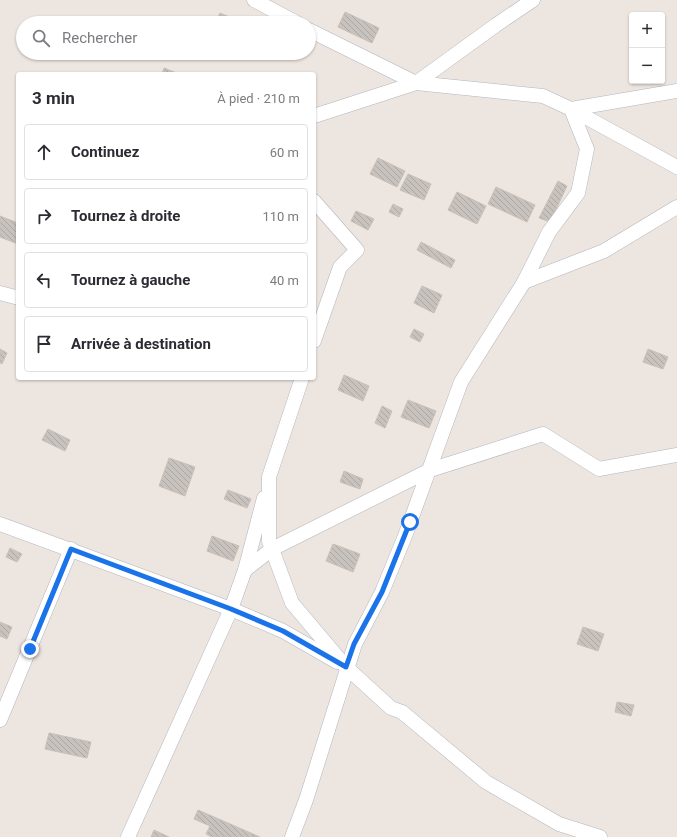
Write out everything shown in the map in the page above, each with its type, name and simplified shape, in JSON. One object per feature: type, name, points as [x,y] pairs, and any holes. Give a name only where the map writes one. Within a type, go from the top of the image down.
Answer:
[{"type":"street","points":[[254,0],[284,16]]},
{"type":"street","points":[[316,115],[416,82],[533,0]]},
{"type":"street","points":[[316,33],[416,82],[543,96],[571,109],[677,167]]},
{"type":"street","points":[[571,109],[677,91]]},
{"type":"street","points":[[292,837],[306,800],[354,644],[382,592],[430,470],[461,382],[524,282],[549,232],[578,193],[587,149],[571,109]]},
{"type":"street","points":[[316,203],[357,250],[340,267],[316,335]]},
{"type":"street","points":[[524,282],[604,251],[677,207]]},
{"type":"street","points":[[0,293],[16,297]]},
{"type":"street","points":[[128,837],[231,609],[245,570],[269,478],[301,380]]},
{"type":"street","points":[[245,570],[272,549],[430,470],[543,434],[599,469],[677,455]]},
{"type":"street","points":[[269,478],[269,541],[292,603],[346,667],[391,708],[402,712],[486,782],[559,824],[600,837]]},
{"type":"street","points":[[0,524],[231,609],[283,631],[346,667]]},
{"type":"street","points":[[0,720],[71,549]]},
{"type":"building","points":[[345,12],[379,28],[372,43],[338,27]]},
{"type":"building","points":[[220,13],[227,16],[219,16]]},
{"type":"building","points":[[164,68],[174,72],[163,72]]},
{"type":"building","points":[[378,158],[405,171],[397,187],[370,174]]},
{"type":"building","points":[[408,174],[431,184],[424,200],[400,190]]},
{"type":"building","points":[[558,181],[567,186],[550,222],[539,218]]},
{"type":"building","points":[[496,187],[535,205],[527,222],[488,204]]},
{"type":"building","points":[[457,192],[486,206],[477,224],[448,210]]},
{"type":"building","points":[[393,204],[403,209],[399,217],[389,212]]},
{"type":"building","points":[[356,211],[374,219],[368,230],[351,221]]},
{"type":"building","points":[[0,216],[16,222],[16,243],[0,237]]},
{"type":"building","points":[[421,242],[455,260],[451,268],[417,250]]},
{"type":"building","points":[[422,286],[442,295],[434,313],[414,303]]},
{"type":"building","points":[[414,329],[424,334],[420,342],[410,337]]},
{"type":"building","points":[[0,349],[7,353],[2,364],[0,363]]},
{"type":"building","points":[[648,349],[668,357],[663,369],[643,362]]},
{"type":"building","points":[[344,375],[369,386],[363,401],[338,390]]},
{"type":"building","points":[[408,400],[436,411],[429,428],[401,417]]},
{"type":"building","points":[[382,406],[392,411],[385,428],[375,423]]},
{"type":"building","points":[[48,429],[70,440],[65,451],[42,440]]},
{"type":"building","points":[[169,458],[195,467],[185,496],[159,486]]},
{"type":"building","points":[[344,471],[363,479],[360,489],[340,482]]},
{"type":"building","points":[[228,490],[251,499],[247,508],[224,499]]},
{"type":"building","points":[[212,536],[239,546],[233,561],[207,551]]},
{"type":"building","points":[[333,544],[360,554],[353,572],[326,561]]},
{"type":"building","points":[[10,548],[22,554],[17,562],[6,557]]},
{"type":"building","points":[[0,622],[12,627],[7,639],[0,636]]},
{"type":"building","points":[[583,627],[604,634],[598,651],[577,644]]},
{"type":"building","points":[[617,702],[634,705],[631,716],[615,712]]},
{"type":"building","points":[[49,733],[91,742],[87,758],[45,749]]},
{"type":"building","points":[[198,810],[260,837],[212,837],[206,834],[210,826],[194,819]]},
{"type":"building","points":[[154,830],[169,837],[151,837]]},
{"type":"route","points":[[30,649],[71,549],[231,609],[283,631],[346,667],[354,644],[382,592],[410,522]]}]
